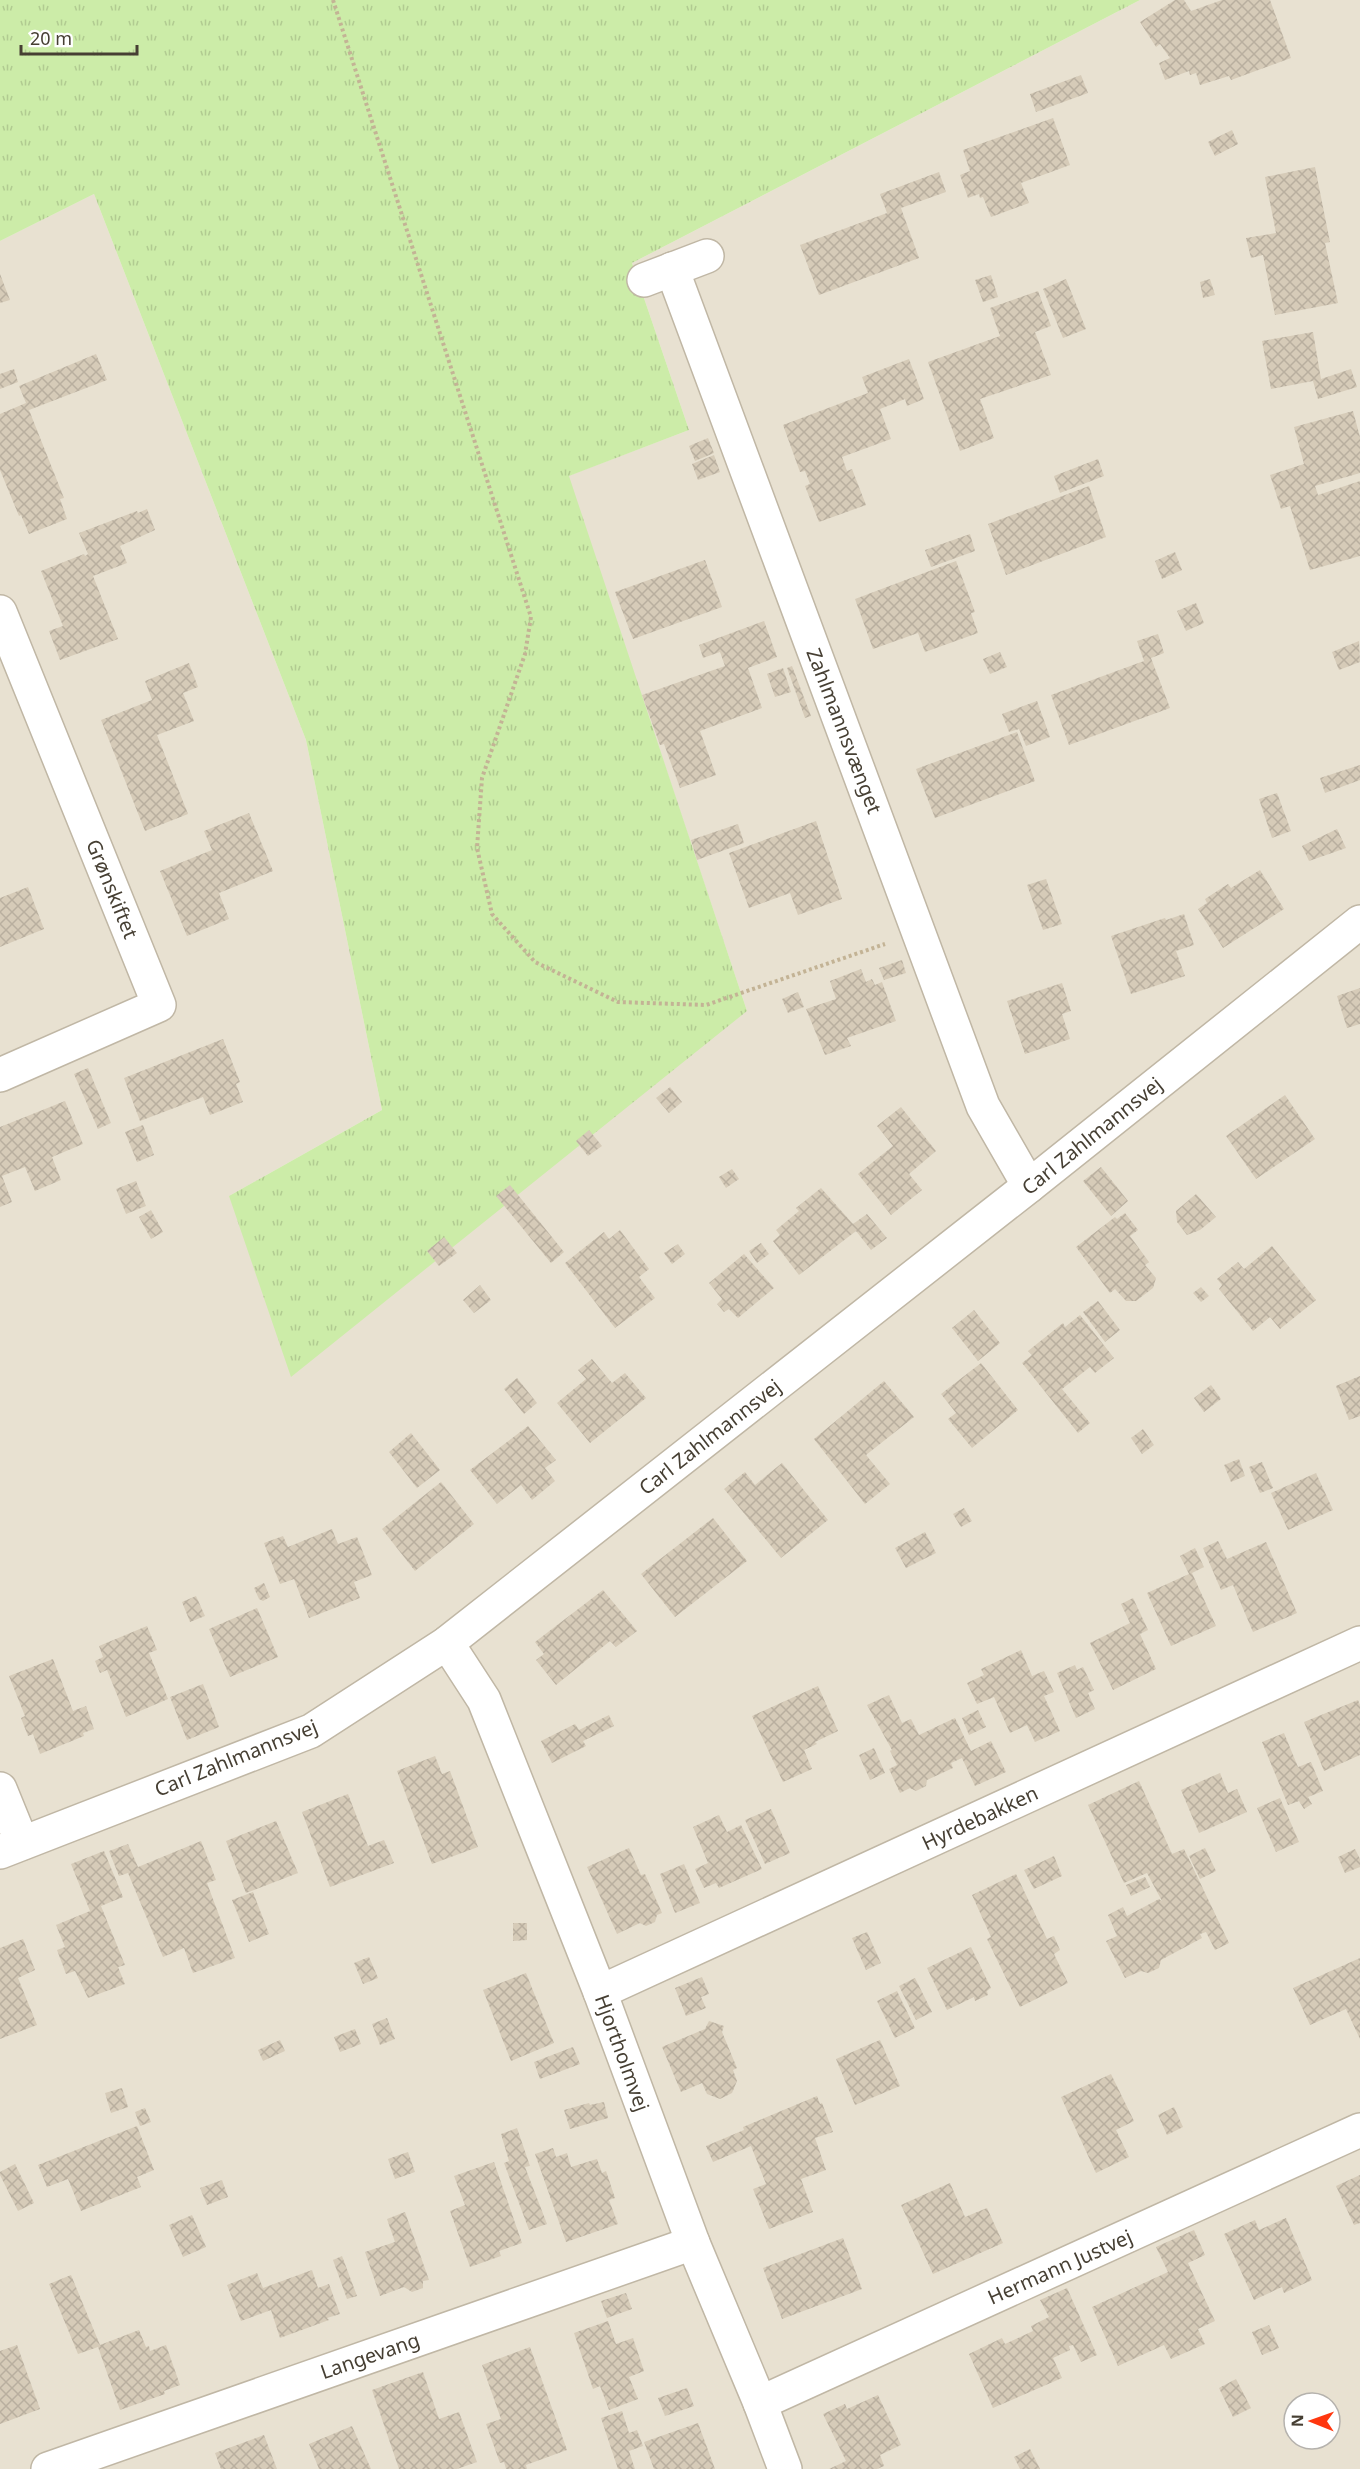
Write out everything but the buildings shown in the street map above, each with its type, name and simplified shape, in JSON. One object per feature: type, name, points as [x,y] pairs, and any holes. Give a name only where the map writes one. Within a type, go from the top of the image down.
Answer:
[{"type":"street","name":"Zahlmannsvænget","points":[[707,256],[658,275],[920,932],[983,1106],[1029,1186]]},
{"type":"street","name":"Grønskiftet","points":[[0,612],[159,1005],[0,1075]]},
{"type":"street","name":"Carl Zahlmannsvej","points":[[11,1847],[311,1731],[447,1643],[1029,1186],[1360,922]]},
{"type":"street","name":"Hjortholmvej","points":[[447,1643],[484,1700],[600,1992],[693,2243],[785,2469]]},
{"type":"street","name":"Hyrdebakken","points":[[600,1992],[1360,1643]]},
{"type":"street","points":[[0,1789],[11,1847]]},
{"type":"street","name":"Hermann Justvej","points":[[760,2403],[1360,2130]]},
{"type":"street","name":"Langevang","points":[[48,2469],[693,2243]]},
{"type":"path","points":[[333,0],[531,617],[525,654],[482,778],[477,848],[492,914],[535,962],[618,1002],[706,1005],[920,932]]},
{"type":"shaded area","points":[[1140,0],[1360,0],[1360,2469],[0,2469],[0,241],[94,194],[306,740],[382,1110],[229,1196],[747,1011],[568,476],[689,430],[632,263]]},
{"type":"green space","points":[[0,0],[1140,0],[632,263],[689,430],[569,476],[747,1011],[291,1377],[229,1196],[382,1110],[306,740],[94,194],[0,241]]}]
